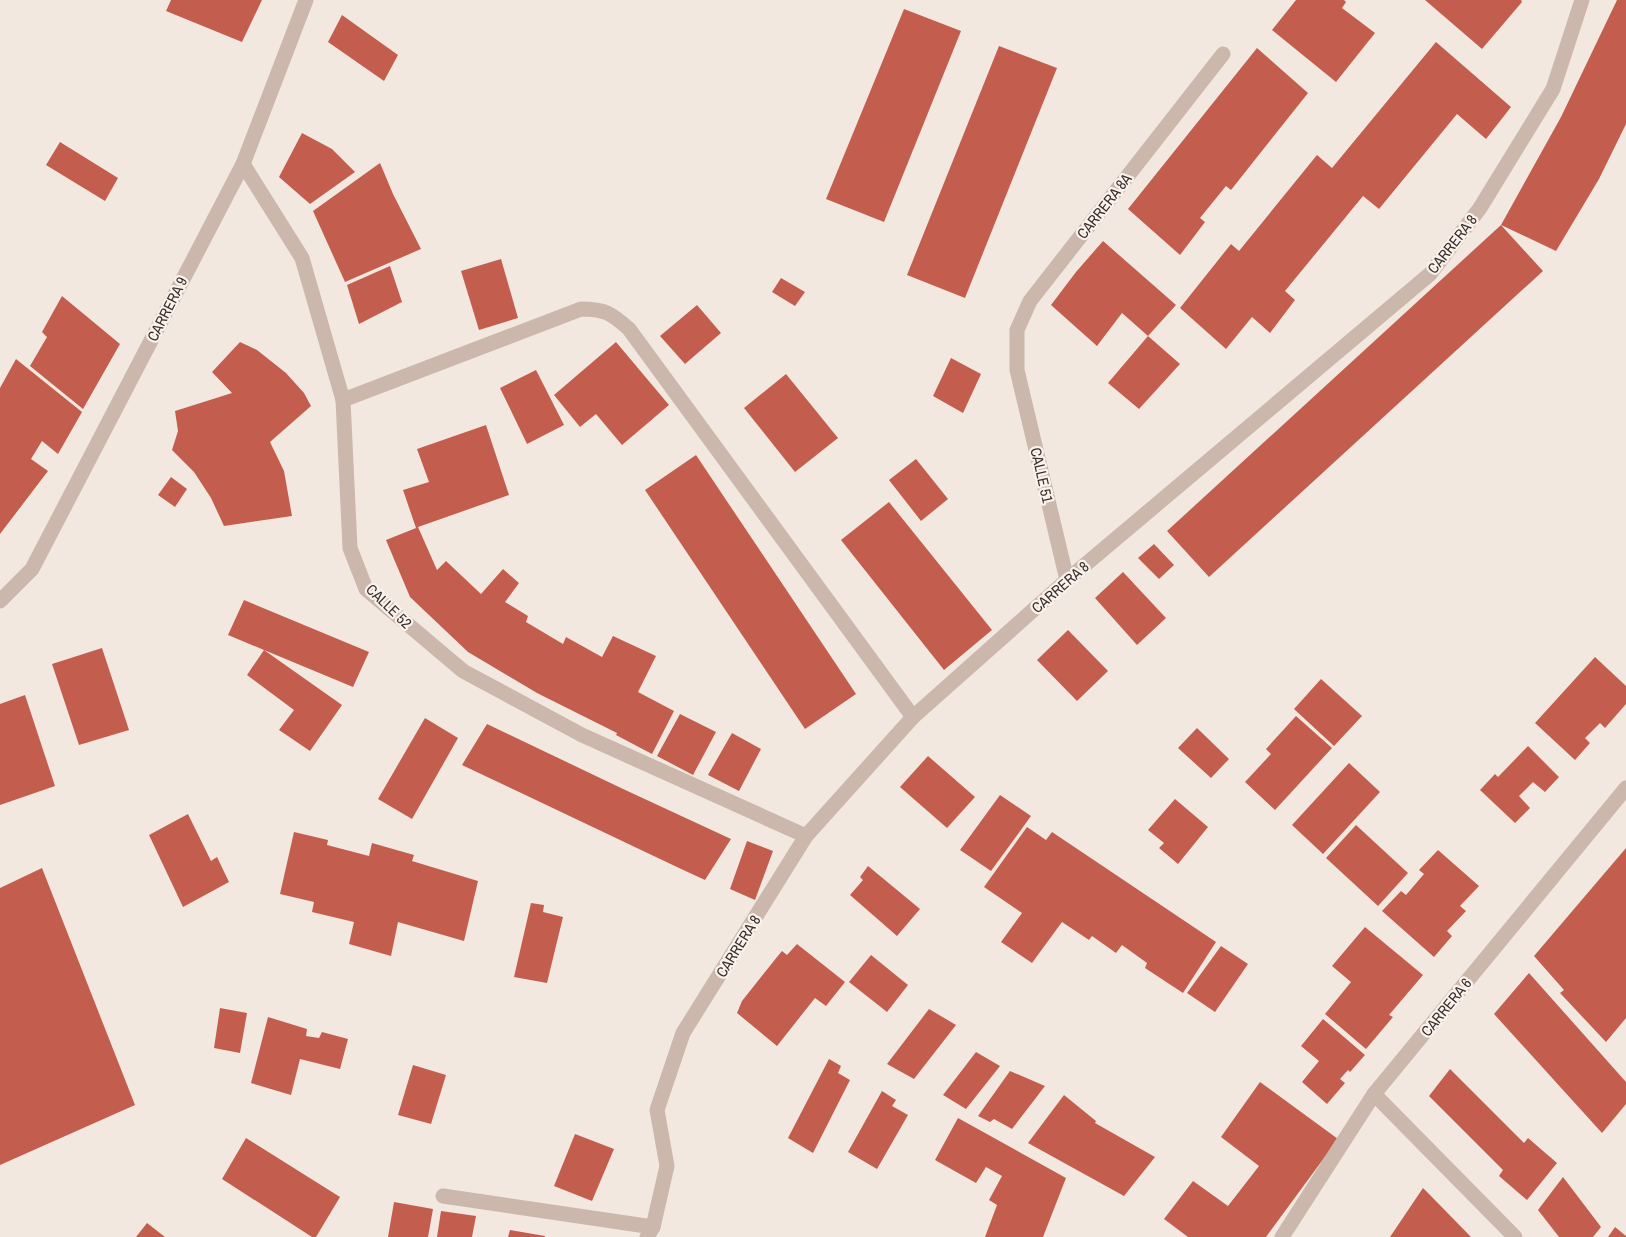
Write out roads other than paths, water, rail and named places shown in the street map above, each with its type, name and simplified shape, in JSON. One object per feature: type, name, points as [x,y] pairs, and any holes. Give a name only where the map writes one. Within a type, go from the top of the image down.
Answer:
[{"type":"street","name":"CARRERA 9","points":[[0,601],[32,569],[243,164],[306,0]]},
{"type":"street","name":"CARRERA 8","points":[[650,1232],[667,1167],[657,1110],[683,1033],[806,836],[913,717],[1067,580],[1430,274],[1480,207],[1553,89],[1582,0]]},
{"type":"street","name":"CARRERA 8A","points":[[1017,370],[1017,330],[1030,301],[1223,54]]},
{"type":"street","name":"CALLE 52","points":[[243,164],[302,258],[343,400],[350,548],[366,589],[463,671],[582,735],[806,836]]},
{"type":"street","points":[[343,400],[581,309],[600,309],[613,315],[629,329],[913,717]]},
{"type":"street","name":"CALLE 51","points":[[1017,370],[1067,580]]},
{"type":"street","name":"CARRERA 6","points":[[1282,1237],[1374,1094],[1626,788]]},
{"type":"street","points":[[1374,1094],[1515,1237]]},
{"type":"street","points":[[443,1196],[650,1232]]}]
